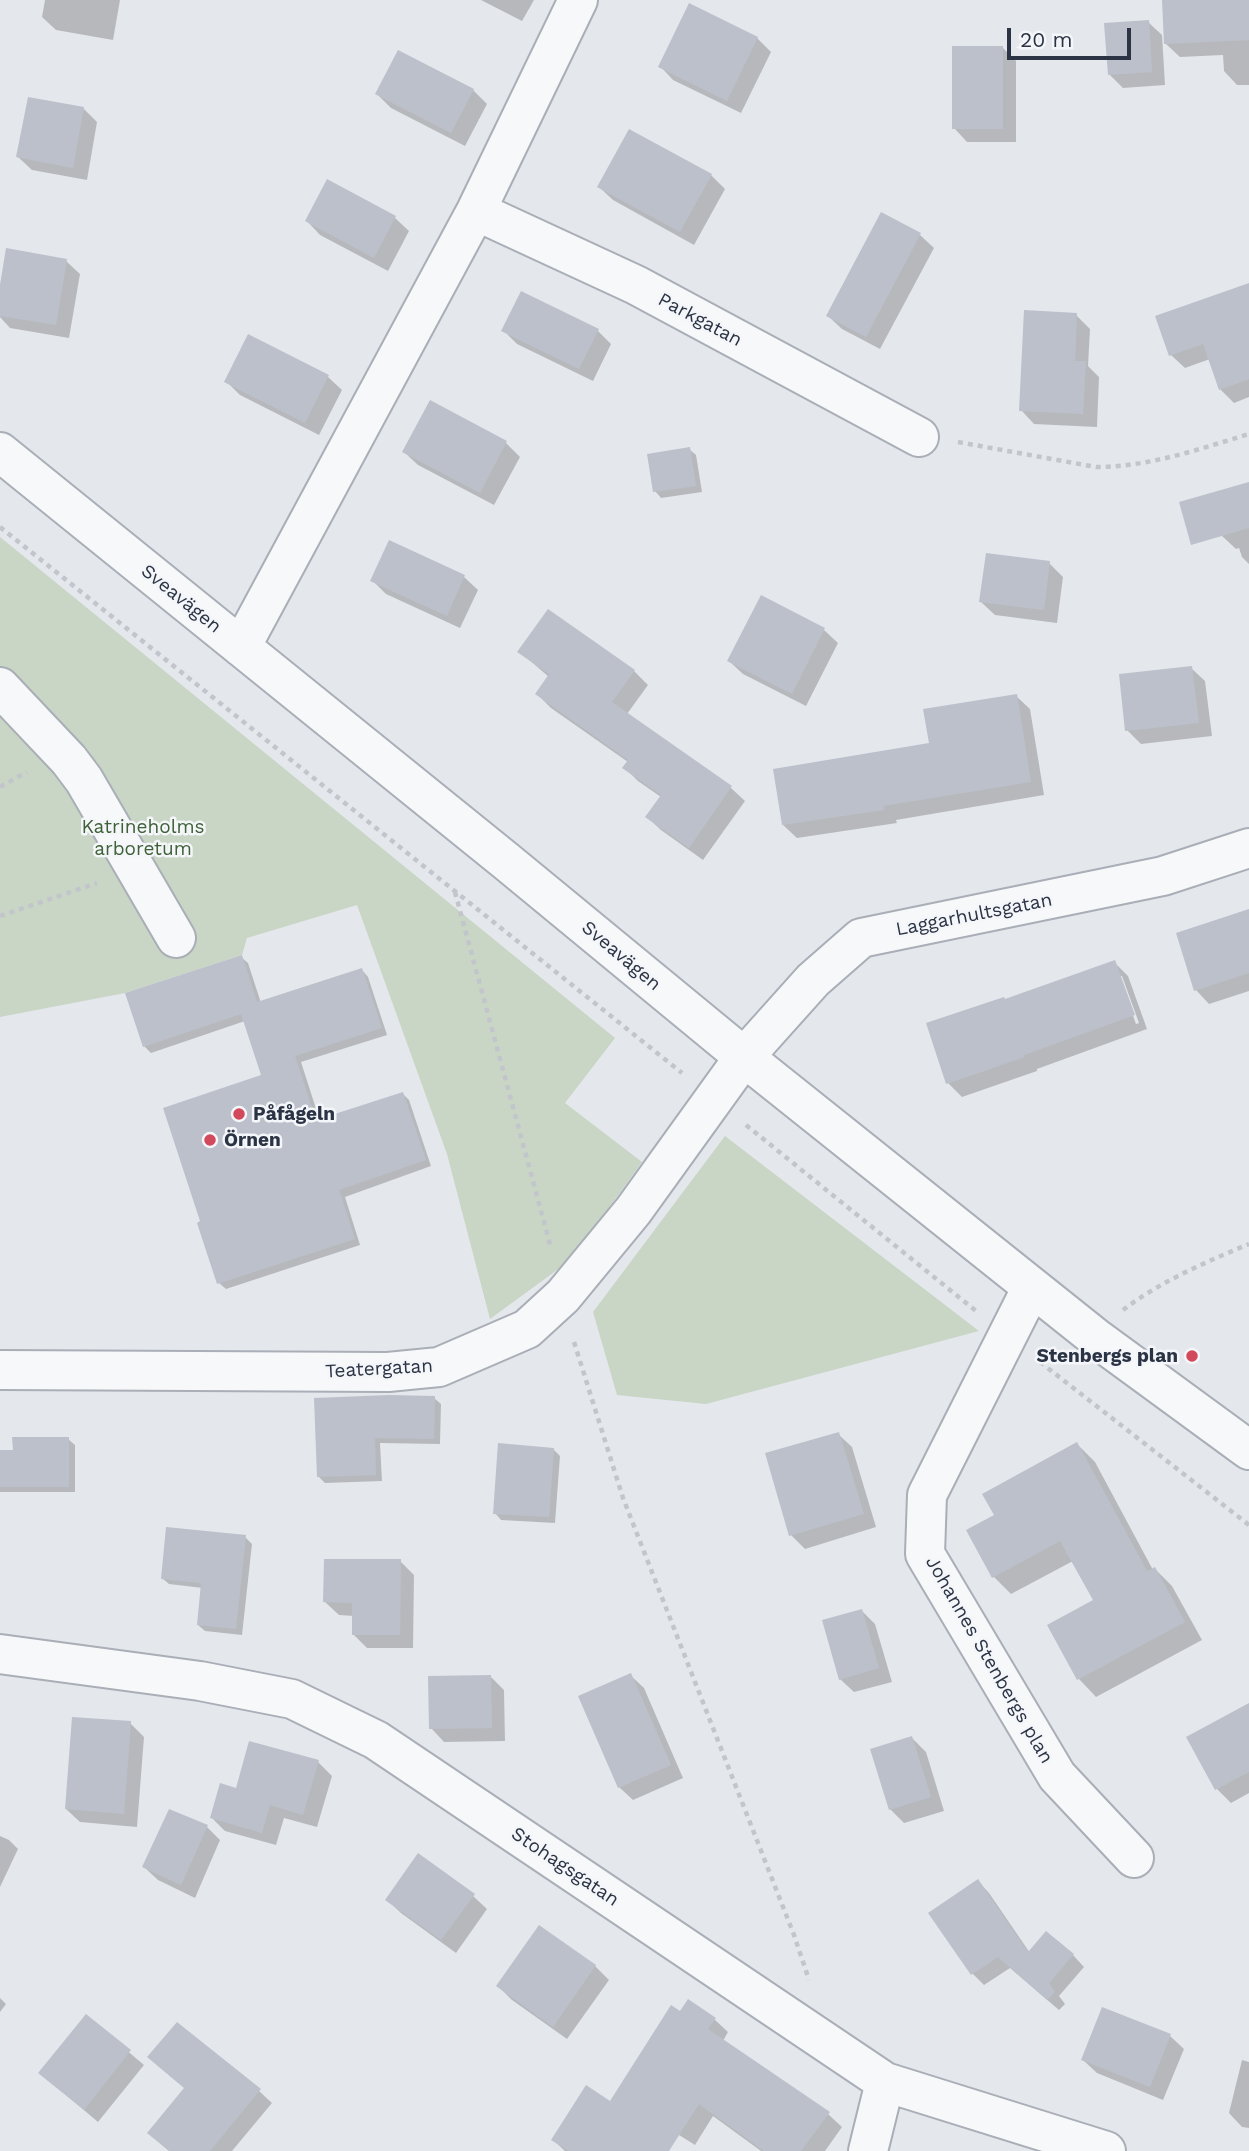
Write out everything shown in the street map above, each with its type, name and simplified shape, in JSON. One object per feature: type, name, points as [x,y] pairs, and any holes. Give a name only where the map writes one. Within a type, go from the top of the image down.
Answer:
[{"type":"street","points":[[240,647],[476,211],[578,0]]},
{"type":"street","name":"Parkgatan","points":[[476,211],[636,285],[919,437]]},
{"type":"street","name":"Sveavägen","points":[[0,452],[744,1057],[1096,1338],[1249,1450]]},
{"type":"street","points":[[0,687],[77,770],[138,869],[176,938]]},
{"type":"street","name":"Laggarhultsgatan","points":[[744,1057],[813,980],[861,937],[1163,876],[1249,848]]},
{"type":"street","name":"Teatergatan","points":[[0,1370],[388,1372],[439,1367],[527,1329],[564,1296],[633,1211],[744,1057]]},
{"type":"street","name":"Johannes Stenbergs plan","points":[[1032,1287],[928,1495],[925,1554],[1057,1776],[1134,1858]]},
{"type":"street","name":"Stohagsgatan","points":[[0,1654],[200,1681],[292,1699],[376,1740],[885,2082],[1106,2151]]},
{"type":"street","points":[[869,2151],[885,2082]]},
{"type":"path","points":[[919,437],[1096,467],[1118,467],[1150,462],[1249,434]]},
{"type":"path","points":[[0,527],[1059,1377],[1249,1525]]},
{"type":"path","points":[[0,787],[32,769]]},
{"type":"path","points":[[0,916],[138,869]]},
{"type":"path","points":[[455,891],[564,1296],[569,1326],[594,1411],[623,1498],[794,1935],[815,1999],[818,2037]]},
{"type":"path","points":[[1059,1377],[1120,1313],[1151,1290],[1249,1244]]},
{"type":"green space","name":"Katrineholms arboretum","points":[[0,537],[615,1038],[565,1103],[642,1162],[572,1259],[490,1319],[447,1154],[357,905],[247,938],[242,955],[125,993],[0,1017]]},
{"type":"green space","points":[[725,1136],[979,1331],[706,1404],[617,1395],[593,1312]]},
{"type":"building","points":[[1162,0],[1249,0],[1249,40],[1164,44]]},
{"type":"building","points":[[689,3],[758,37],[727,101],[658,67]]},
{"type":"building","points":[[1149,20],[1152,72],[1108,75],[1104,23]]},
{"type":"building","points":[[952,46],[1003,46],[1003,129],[952,129]]},
{"type":"building","points":[[398,50],[474,89],[451,133],[375,94]]},
{"type":"building","points":[[28,97],[84,107],[73,168],[16,157]]},
{"type":"building","points":[[629,129],[712,174],[680,232],[597,187]]},
{"type":"building","points":[[327,179],[396,216],[374,258],[305,221]]},
{"type":"building","points":[[881,212],[921,233],[866,337],[826,316]]},
{"type":"building","points":[[6,248],[67,259],[56,325],[0,316],[0,285]]},
{"type":"building","points":[[1249,283],[1249,379],[1219,390],[1203,344],[1169,356],[1155,316]]},
{"type":"building","points":[[521,291],[599,329],[579,369],[501,331]]},
{"type":"building","points":[[1024,310],[1077,313],[1075,361],[1086,361],[1083,414],[1019,411]]},
{"type":"building","points":[[248,334],[329,375],[305,423],[224,382]]},
{"type":"building","points":[[430,400],[507,441],[480,493],[402,452]]},
{"type":"building","points":[[690,447],[696,486],[653,492],[647,454]]},
{"type":"building","points":[[1249,482],[1249,528],[1191,545],[1179,502]]},
{"type":"building","points":[[389,540],[465,575],[447,616],[370,581]]},
{"type":"building","points":[[986,553],[1050,561],[1044,610],[979,602]]},
{"type":"building","points":[[761,595],[825,628],[792,694],[727,661]]},
{"type":"building","points":[[548,609],[635,670],[612,702],[732,786],[689,848],[645,817],[661,795],[622,768],[628,760],[535,694],[549,674],[517,652]]},
{"type":"building","points":[[1192,666],[1199,723],[1125,731],[1119,674]]},
{"type":"building","points":[[1017,694],[1031,782],[883,806],[884,810],[782,825],[773,769],[929,743],[923,709]]},
{"type":"building","points":[[1249,909],[1249,973],[1194,991],[1176,933]]},
{"type":"building","name":"Påfågeln","points":[[242,955],[257,1002],[362,968],[382,1028],[295,1056],[316,1120],[403,1092],[426,1160],[339,1190],[355,1239],[217,1284],[197,1223],[200,1221],[163,1108],[261,1075],[241,1014],[143,1047],[125,993]]},
{"type":"building","points":[[1115,960],[1135,1015],[946,1084],[926,1023],[1004,997],[1005,999]]},
{"type":"building","points":[[435,1396],[434,1439],[375,1438],[376,1475],[317,1477],[314,1398]]},
{"type":"building","points":[[839,1432],[864,1514],[789,1536],[765,1453]]},
{"type":"building","points":[[12,1437],[69,1437],[69,1487],[0,1487],[0,1450],[13,1450]]},
{"type":"building","points":[[1077,1442],[1147,1571],[1155,1567],[1185,1622],[1077,1680],[1047,1625],[1093,1600],[1060,1541],[992,1578],[966,1530],[994,1515],[982,1494]]},
{"type":"building","points":[[498,1443],[554,1448],[549,1517],[493,1514]]},
{"type":"building","points":[[166,1527],[246,1535],[236,1629],[197,1625],[201,1583],[161,1579]]},
{"type":"building","points":[[324,1559],[401,1559],[400,1635],[352,1635],[352,1603],[323,1602]]},
{"type":"building","points":[[862,1609],[879,1668],[839,1680],[822,1620]]},
{"type":"building","points":[[631,1673],[671,1765],[618,1788],[578,1696]]},
{"type":"building","points":[[491,1675],[492,1728],[429,1729],[428,1676]]},
{"type":"building","points":[[1249,1703],[1249,1772],[1215,1790],[1186,1737]]},
{"type":"building","points":[[72,1717],[131,1721],[124,1814],[65,1809]]},
{"type":"building","points":[[912,1736],[931,1797],[889,1810],[870,1749]]},
{"type":"building","points":[[249,1741],[319,1760],[303,1815],[270,1805],[262,1833],[210,1818],[220,1783],[236,1788]]},
{"type":"building","points":[[169,1809],[208,1825],[181,1885],[142,1867]]},
{"type":"building","points":[[418,1853],[475,1894],[441,1940],[385,1900]]},
{"type":"building","points":[[978,1879],[1028,1952],[1046,1931],[1074,1954],[1049,1983],[1055,1992],[1047,2000],[998,1957],[971,1975],[928,1913]]},
{"type":"building","points":[[539,1925],[596,1965],[553,2027],[496,1986]]},
{"type":"building","points":[[688,1999],[716,2018],[708,2029],[830,2112],[801,2151],[764,2151],[699,2104],[669,2151],[569,2151],[551,2140],[586,2085],[610,2101],[671,2005],[680,2011]]},
{"type":"building","points":[[1102,2007],[1171,2034],[1150,2087],[1081,2060]]},
{"type":"building","points":[[86,2014],[131,2050],[84,2110],[38,2073]]},
{"type":"building","points":[[177,2022],[261,2089],[210,2151],[169,2151],[147,2133],[184,2088],[147,2057]]},
{"type":"place","name":"Påfågeln","points":[[239,1114]]},
{"type":"place","name":"Örnen","points":[[210,1140]]},
{"type":"place","name":"Stenbergs plan","points":[[1192,1356]]}]
